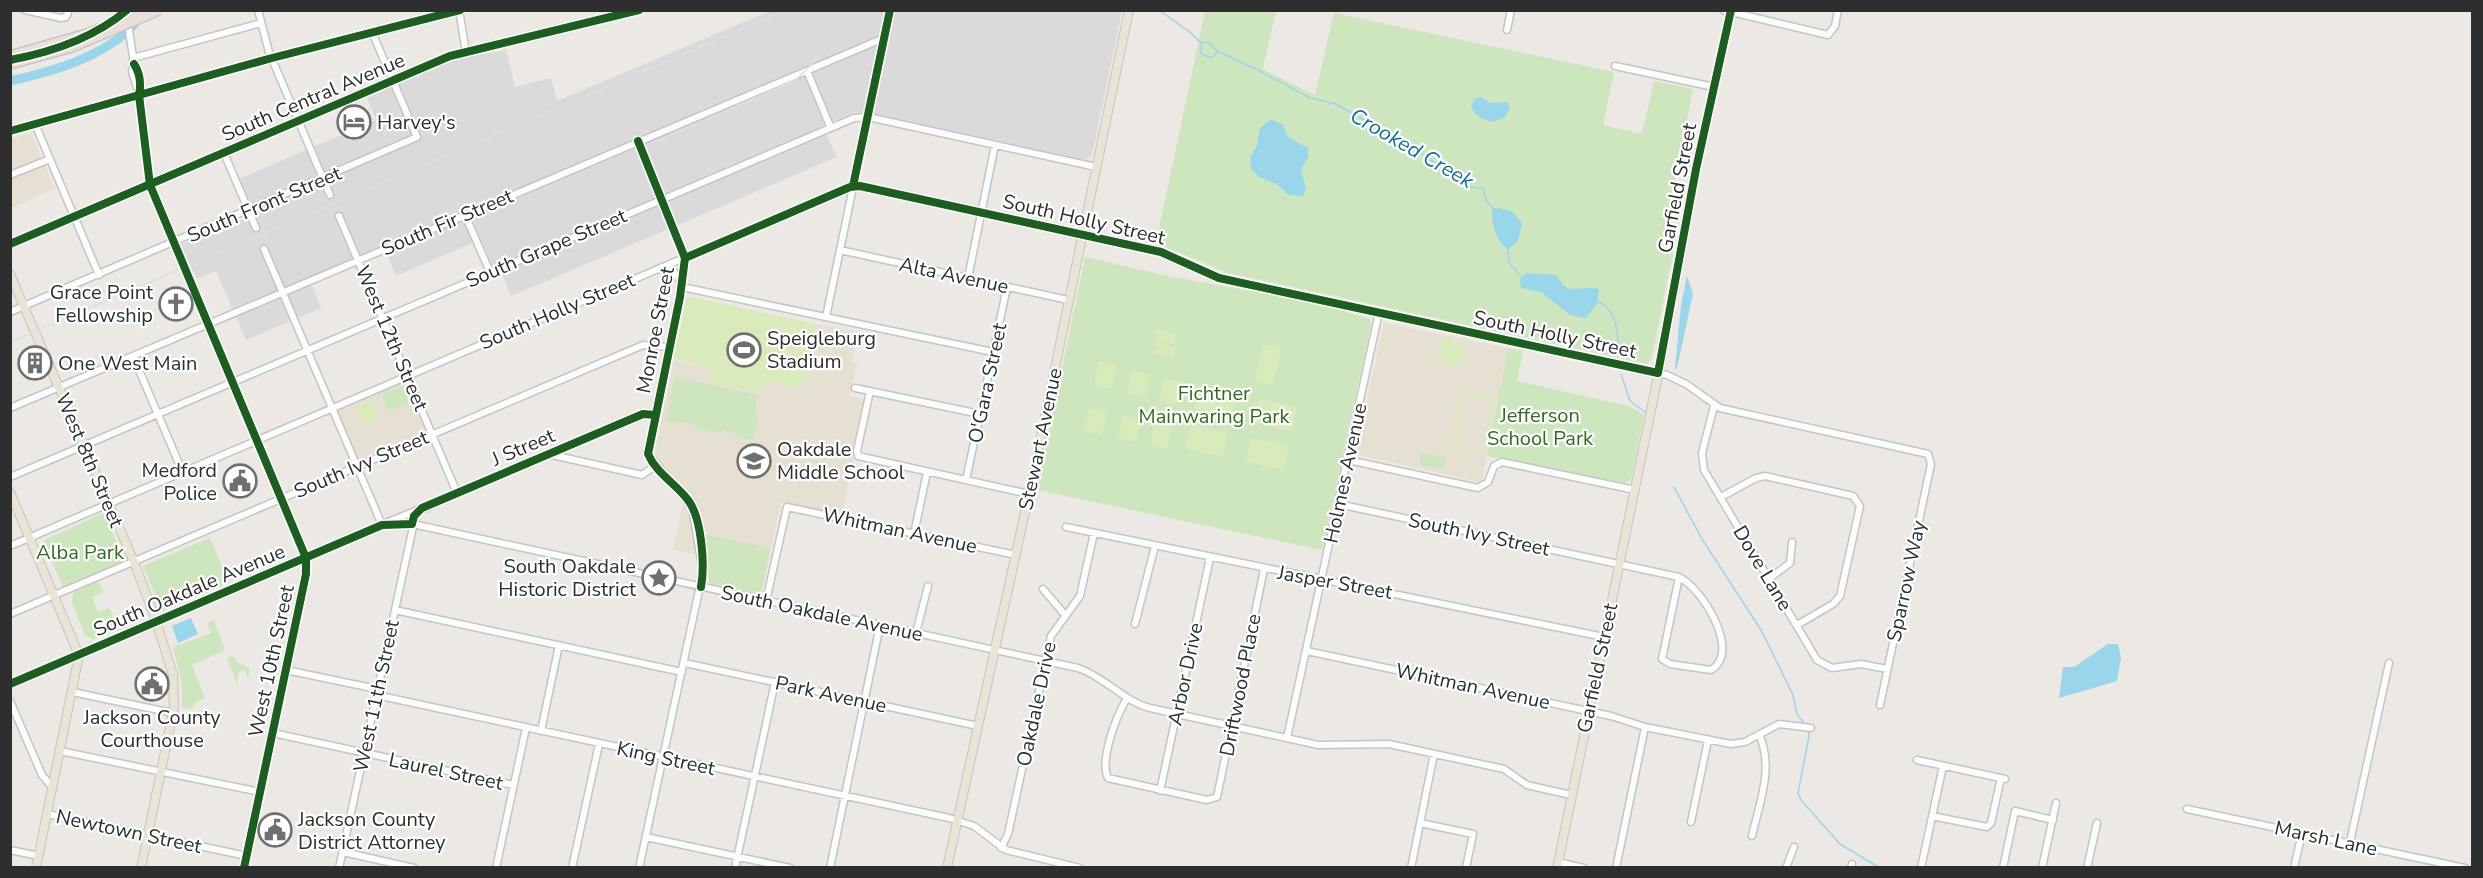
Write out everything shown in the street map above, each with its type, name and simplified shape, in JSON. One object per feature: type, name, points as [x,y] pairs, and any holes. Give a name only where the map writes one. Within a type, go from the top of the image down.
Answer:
[{"type":"highway","points":[[10,56],[90,33],[142,10]]},
{"type":"highway","points":[[10,64],[72,47],[159,10]]},
{"type":"main road","name":"South Central Avenue","points":[[10,244],[392,81],[466,52],[501,46],[639,10]]},
{"type":"main road","name":"Stewart Avenue","points":[[947,867],[1029,494],[1129,10]]},
{"type":"main road","points":[[10,131],[272,58],[459,11]]},
{"type":"main road","name":"Garfield Street","points":[[1557,865],[1635,490],[1728,11]]},
{"type":"main road","name":"West 8th Street","points":[[10,274],[134,562],[157,622],[175,688],[173,713],[141,867]]},
{"type":"main road","points":[[10,492],[79,655],[36,867]]},
{"type":"street","points":[[25,10],[61,18],[68,14]]},
{"type":"street","name":"West 10th Street","points":[[126,10],[133,58],[141,87],[139,95],[150,185],[306,558],[306,574],[244,867]]},
{"type":"street","points":[[258,10],[272,58],[330,195]]},
{"type":"street","points":[[826,316],[890,10]]},
{"type":"street","points":[[1507,30],[1511,10]]},
{"type":"street","points":[[1728,11],[1828,35],[1835,26],[1838,10]]},
{"type":"street","points":[[459,11],[466,52]]},
{"type":"street","points":[[133,58],[261,23]]},
{"type":"street","points":[[372,32],[392,81]]},
{"type":"street","name":"South Fir Street","points":[[10,408],[884,38]]},
{"type":"street","points":[[1615,66],[1714,87]]},
{"type":"street","points":[[807,71],[830,126]]},
{"type":"street","name":"South Front Street","points":[[10,312],[248,212],[417,137],[392,81]]},
{"type":"street","name":"South Grape Street","points":[[10,477],[854,117],[868,117],[1096,166]]},
{"type":"street","points":[[36,124],[99,275]]},
{"type":"street","name":"Monroe Street","points":[[638,141],[685,258],[682,285],[648,449],[650,459],[655,466]]},
{"type":"street","points":[[968,278],[995,145]]},
{"type":"street","points":[[224,153],[256,228]]},
{"type":"street","points":[[10,175],[50,159]]},
{"type":"street","name":"South Holly Street","points":[[10,546],[853,186],[1161,252],[1219,278],[1658,373],[1678,379],[1714,406],[1923,452],[1930,456]]},
{"type":"street","points":[[465,215],[490,272]]},
{"type":"street","name":"West 12th Street","points":[[339,216],[457,493]]},
{"type":"street","points":[[264,249],[382,525]]},
{"type":"street","name":"Alta Avenue","points":[[840,250],[1068,300]]},
{"type":"street","points":[[662,267],[674,272],[682,285],[993,352]]},
{"type":"street","name":"O'Gara Street","points":[[966,480],[1007,287]]},
{"type":"street","name":"Holmes Avenue","points":[[1287,738],[1379,312]]},
{"type":"street","name":"South Ivy Street","points":[[10,614],[643,345],[669,347]]},
{"type":"street","points":[[133,356],[183,473]]},
{"type":"street","points":[[855,388],[980,414]]},
{"type":"street","points":[[870,391],[857,451],[860,457],[1029,494]]},
{"type":"street","name":"Dove Lane","points":[[1714,406],[1702,463],[1817,660],[1832,668],[1861,664],[1887,669]]},
{"type":"street","name":"J Street","points":[[382,525],[398,516],[422,508],[643,414],[655,415]]},
{"type":"street","points":[[548,454],[642,475],[655,466],[688,500],[695,514],[703,566],[701,588],[639,867]]},
{"type":"street","name":"Sparrow Way","points":[[1880,705],[1930,456]]},
{"type":"street","points":[[1348,460],[1479,488],[1488,482],[1494,466],[1502,462],[1635,490]]},
{"type":"street","points":[[914,534],[927,472]]},
{"type":"street","points":[[1721,497],[1756,478],[1765,476],[1853,496],[1858,500],[1860,506],[1840,596],[1833,604],[1797,625]]},
{"type":"street","name":"South Ivy Street","points":[[1338,504],[1679,578]]},
{"type":"street","name":"Whitman Avenue","points":[[766,601],[785,510],[790,507],[1016,555]]},
{"type":"street","points":[[412,524],[416,513],[422,508]]},
{"type":"street","name":"South Oakdale Avenue","points":[[10,684],[382,525],[412,524],[1045,661],[1092,674],[1143,706],[1176,714],[1328,746],[1389,744],[1504,769],[1527,785],[1571,795]]},
{"type":"street","name":"West 11th Street","points":[[339,867],[412,524]]},
{"type":"street","name":"Jasper Street","points":[[1066,527],[1604,637]]},
{"type":"street","name":"Oakdale Drive","points":[[1001,848],[1008,834],[1052,632],[1080,596],[1094,533]]},
{"type":"street","points":[[1770,578],[1790,563],[1792,542]]},
{"type":"street","points":[[1135,624],[1155,546]]},
{"type":"street","name":"Arbor Drive","points":[[1160,791],[1210,558]]},
{"type":"street","name":"Driftwood Place","points":[[1160,791],[1213,800],[1218,795],[1264,569]]},
{"type":"street","points":[[1679,578],[1694,587],[1722,633],[1720,658],[1717,666],[1711,670],[1670,664],[1662,659],[1679,578]]},
{"type":"street","points":[[916,633],[928,586]]},
{"type":"street","points":[[1042,589],[1066,616]]},
{"type":"street","points":[[394,610],[682,672]]},
{"type":"street","points":[[830,867],[880,626]]},
{"type":"street","points":[[541,731],[559,645]]},
{"type":"street","name":"Whitman Avenue","points":[[1307,651],[1588,711],[1645,727],[1708,740],[1735,744],[1779,724],[1811,728]]},
{"type":"street","name":"Park Avenue","points":[[685,663],[978,726]]},
{"type":"street","points":[[2350,842],[2389,663]]},
{"type":"street","name":"King Street","points":[[286,670],[526,728],[957,820],[974,826],[1001,848]]},
{"type":"street","points":[[735,867],[775,682]]},
{"type":"street","points":[[72,692],[173,713]]},
{"type":"street","points":[[1127,698],[1114,725],[1106,775],[1112,780],[1160,791]]},
{"type":"street","points":[[10,701],[42,775],[52,787]]},
{"type":"street","points":[[1616,867],[1645,727]]},
{"type":"street","points":[[496,867],[526,728]]},
{"type":"street","name":"Laurel Street","points":[[273,734],[513,785]]},
{"type":"street","points":[[1752,836],[1767,765],[1767,752],[1759,734]]},
{"type":"street","points":[[1691,822],[1708,740]]},
{"type":"street","points":[[572,867],[599,744]]},
{"type":"street","points":[[60,751],[260,792]]},
{"type":"street","points":[[1411,867],[1434,754]]},
{"type":"street","points":[[1917,760],[2003,779],[1991,823],[1987,827],[1932,816]]},
{"type":"street","points":[[1921,867],[1943,766]]},
{"type":"street","points":[[2042,867],[2056,803]]},
{"type":"street","name":"Marsh Lane","points":[[2187,809],[2465,867]]},
{"type":"street","points":[[2003,867],[2015,812],[2053,820]]},
{"type":"street","name":"Newtown Street","points":[[47,814],[247,856]]},
{"type":"street","points":[[1420,823],[1473,834],[1466,867]]},
{"type":"street","points":[[2087,867],[2097,823]]},
{"type":"street","points":[[2294,867],[2302,833]]},
{"type":"street","points":[[646,837],[790,867]]},
{"type":"street","points":[[1786,867],[1794,847]]},
{"type":"street","points":[[1001,848],[1080,867]]},
{"type":"street","points":[[10,850],[39,856]]},
{"type":"street","points":[[343,852],[414,867]]},
{"type":"street","points":[[1042,867],[1044,860]]},
{"type":"street","points":[[1557,865],[1584,867]]},
{"type":"shaded area","points":[[770,11],[1122,11],[1092,155],[1086,160],[880,115],[855,112],[822,126],[837,157],[511,296],[498,264],[492,265],[481,239],[396,276],[386,252],[312,285],[321,308],[246,340],[216,271],[197,279],[180,245],[254,215],[239,179],[376,120],[367,97],[451,60],[506,50],[515,87],[551,78],[557,101]]},
{"type":"shaded area","points":[[31,133],[55,189],[11,208],[11,139]]},
{"type":"shaded area","points":[[1384,323],[1508,348],[1482,480],[1479,482],[1355,454]]},
{"type":"shaded area","name":"Oakdale Middle School","points":[[817,324],[858,332],[852,362],[857,363],[850,396],[864,399],[842,515],[781,502],[761,598],[710,587],[706,556],[673,550],[685,494],[659,466],[654,456],[674,360],[707,367],[711,382],[761,393],[763,385],[769,380],[803,387]]},
{"type":"shaded area","points":[[408,375],[432,434],[358,466],[333,407]]},
{"type":"green space","points":[[1205,11],[1276,11],[1263,69],[1315,95],[1334,13],[1614,72],[1603,125],[1642,134],[1654,81],[1693,89],[1663,239],[1675,243],[1652,357],[1647,364],[1228,273],[1156,243]]},
{"type":"green space","name":"Fichtner Mainwaring Park","points":[[1085,257],[1168,276],[1313,302],[1370,319],[1371,325],[1322,550],[1037,490]]},
{"type":"green space","name":"Speigleburg Stadium","points":[[687,296],[817,324],[803,387],[769,380],[763,385],[761,393],[711,382],[707,367],[674,359]]},
{"type":"green space","points":[[1155,329],[1177,334],[1174,339],[1175,344],[1153,340],[1157,335],[1154,334]]},
{"type":"green space","points":[[1446,338],[1465,344],[1464,358],[1460,363],[1449,366],[1437,356],[1441,341]]},
{"type":"green space","points":[[1154,342],[1176,348],[1173,353],[1174,358],[1152,353],[1156,348]]},
{"type":"green space","points":[[1263,344],[1281,347],[1273,385],[1255,381]]},
{"type":"green space","name":"Jefferson School Park","points":[[1508,348],[1523,351],[1517,381],[1629,406],[1644,415],[1631,479],[1626,483],[1487,456]]},
{"type":"green space","points":[[1099,361],[1117,365],[1111,389],[1094,385]]},
{"type":"green space","points":[[1133,370],[1150,374],[1145,398],[1127,393]]},
{"type":"green space","points":[[675,377],[757,395],[755,415],[758,419],[753,440],[734,436],[735,433],[722,430],[721,433],[694,428],[695,424],[667,421]]},
{"type":"green space","points":[[1165,378],[1182,382],[1176,406],[1159,402]]},
{"type":"green space","points":[[402,386],[409,403],[388,411],[382,395]]},
{"type":"green space","points":[[1200,386],[1237,394],[1232,418],[1194,409]]},
{"type":"green space","points":[[1474,390],[1488,395],[1494,414],[1489,436],[1483,445],[1475,450],[1467,450],[1457,443],[1453,429],[1459,406]],"holes":[[[1476,393],[1487,397],[1492,408],[1484,441],[1471,448],[1460,443],[1458,437],[1457,422],[1461,407],[1465,400]]]},
{"type":"green space","points":[[1259,399],[1297,407],[1291,431],[1254,423]]},
{"type":"green space","points":[[371,401],[379,418],[364,424],[357,408]]},
{"type":"green space","points":[[1090,408],[1107,412],[1102,435],[1084,431]]},
{"type":"green space","points":[[1123,416],[1141,420],[1136,442],[1118,438]]},
{"type":"green space","points":[[1154,424],[1172,428],[1167,449],[1150,445]]},
{"type":"green space","points":[[1191,424],[1228,433],[1222,457],[1185,448]]},
{"type":"green space","points":[[1251,438],[1289,445],[1283,470],[1246,462]]},
{"type":"green space","points":[[1421,452],[1446,457],[1444,469],[1420,465]]},
{"type":"green space","name":"Alba Park","points":[[103,513],[126,562],[64,589],[43,541]]},
{"type":"green space","points":[[704,534],[770,548],[761,594],[709,582]]},
{"type":"green space","points":[[210,538],[229,583],[162,611],[143,566]]},
{"type":"green space","points":[[95,582],[99,583],[103,592],[93,597],[96,608],[100,612],[109,608],[119,629],[93,639],[85,635],[71,601],[74,592]]},
{"type":"green space","points":[[214,620],[225,650],[192,665],[205,698],[195,702],[192,709],[182,708],[182,684],[173,647],[211,633],[207,623]]},
{"type":"green space","points":[[233,656],[238,663],[250,668],[248,678],[244,670],[238,673],[237,684],[227,658]]},
{"type":"water","points":[[1480,97],[1491,103],[1507,102],[1510,108],[1505,117],[1493,122],[1477,115],[1471,106],[1474,99]]},
{"type":"water","points":[[1271,119],[1283,125],[1288,137],[1308,148],[1308,157],[1301,170],[1306,189],[1303,196],[1289,195],[1278,185],[1259,177],[1251,169],[1250,158],[1257,145],[1260,128]]},
{"type":"water","points":[[1499,208],[1513,212],[1522,223],[1518,241],[1508,250],[1497,237],[1494,227],[1492,209]]},
{"type":"water","points":[[1526,273],[1556,275],[1569,288],[1599,289],[1597,304],[1586,318],[1570,315],[1541,292],[1521,288],[1520,279]]},
{"type":"water","points":[[1687,276],[1693,294],[1675,369],[1681,305]]},
{"type":"water","points":[[191,618],[198,634],[178,643],[172,626]]},
{"type":"water","points":[[2108,644],[2118,644],[2121,658],[2117,681],[2059,698],[2063,667],[2074,667]]},
{"type":"waterway","name":"Crooked Creek","points":[[1159,10],[1201,43],[1209,42],[1217,51],[1310,98],[1336,104],[1416,150],[1468,186],[1483,189],[1486,200],[1494,209]]},
{"type":"waterway","points":[[10,81],[81,60],[114,42],[140,17]]},
{"type":"waterway","name":"Crooked Creek","points":[[1201,43],[1201,54],[1212,58],[1217,52]]},
{"type":"waterway","name":"Crooked Creek","points":[[1508,248],[1509,262],[1521,277]]},
{"type":"waterway","name":"Crooked Creek","points":[[1596,302],[1604,305],[1613,316],[1620,356]]},
{"type":"waterway","points":[[1621,374],[1630,401],[1645,412]]},
{"type":"waterway","points":[[1674,487],[1702,539],[1761,630],[1793,695],[1797,714],[1805,725]]},
{"type":"waterway","points":[[1808,729],[1809,736],[1798,793],[1801,800],[1840,844],[1880,868]]},
{"type":"railway","points":[[10,342],[787,10]]},
{"type":"railway","points":[[655,142],[796,80],[821,54],[843,10]]},
{"type":"cycle path","points":[[10,60],[42,53],[87,36],[127,10]]},
{"type":"cycle path","points":[[10,131],[272,58],[460,10]]},
{"type":"cycle path","points":[[10,244],[450,56],[639,10]]},
{"type":"cycle path","points":[[853,186],[890,10]]},
{"type":"cycle path","points":[[685,258],[850,187],[860,186],[1161,252],[1219,278],[1658,373],[1696,169],[1731,10]]},
{"type":"cycle path","points":[[134,64],[138,71],[150,185],[306,558],[306,574],[244,868]]},
{"type":"cycle path","points":[[638,141],[685,258],[680,297],[648,454],[656,467],[683,494],[693,508],[701,542],[703,567],[701,587]]},
{"type":"cycle path","points":[[10,684],[382,525],[412,524],[414,516],[422,508],[643,414],[655,415]]},
{"type":"place","name":"Harvey's","points":[[354,122]]},
{"type":"place","name":"Grace Point Fellowship","points":[[176,304]]},
{"type":"place","name":"Speigleburg Stadium","points":[[744,350]]},
{"type":"place","name":"One West Main","points":[[35,363]]},
{"type":"place","name":"Oakdale Middle School","points":[[754,461]]},
{"type":"place","name":"Medford Police","points":[[240,481]]},
{"type":"place","name":"South Oakdale Historic District","points":[[659,578]]},
{"type":"place","name":"Jackson County Courthouse","points":[[152,684]]},
{"type":"place","name":"Jackson County District Attorney","points":[[275,830]]}]
